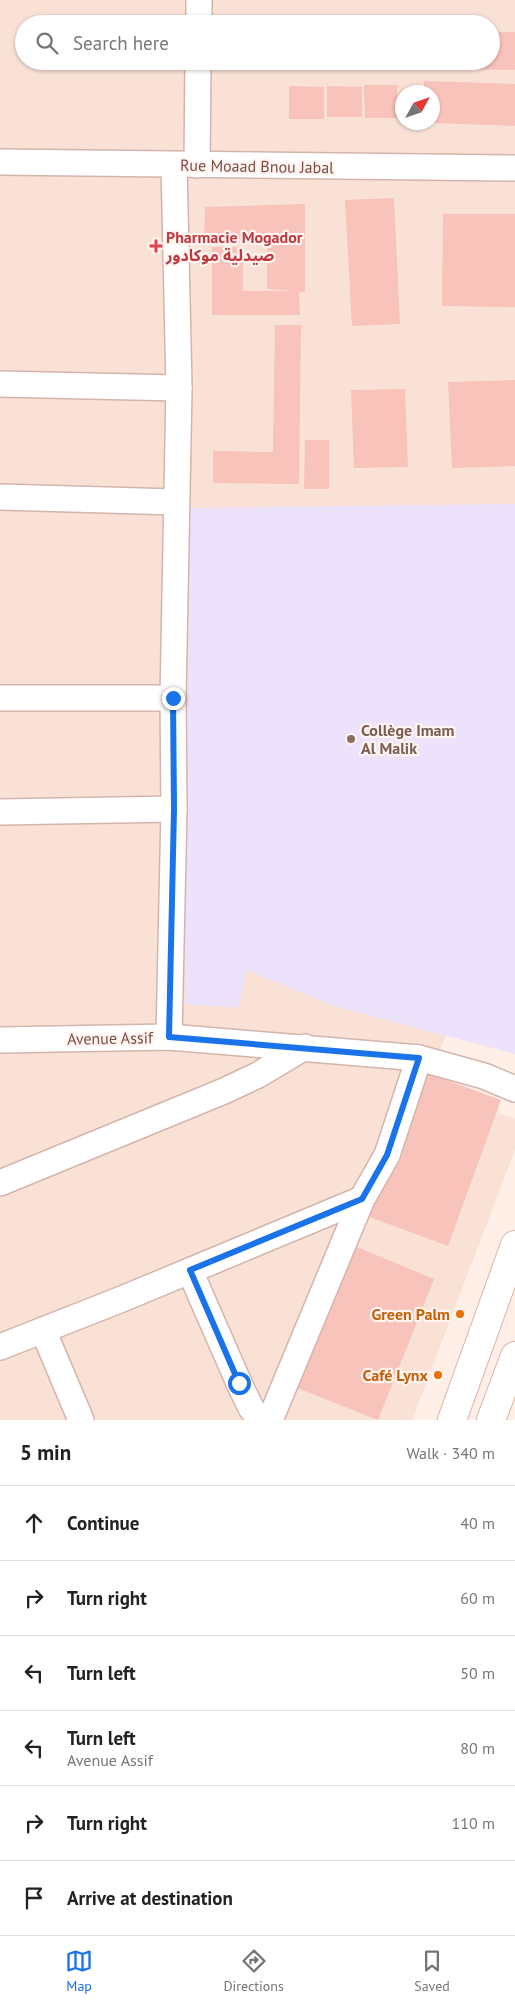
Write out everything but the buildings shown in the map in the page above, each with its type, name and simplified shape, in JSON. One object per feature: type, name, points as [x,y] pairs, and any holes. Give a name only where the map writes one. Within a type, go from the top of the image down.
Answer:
[{"type":"main road","points":[[452,1420],[515,1245]]},
{"type":"main road","points":[[492,1420],[510,1386],[515,1356]]},
{"type":"street","points":[[199,0],[199,15]]},
{"type":"street","points":[[169,1037],[174,809],[173,698],[176,502],[185,165],[197,70]]},
{"type":"street","name":"Rue Moaad Bnou Jabal","points":[[0,162],[515,168]]},
{"type":"street","points":[[0,384],[179,388]]},
{"type":"street","points":[[0,497],[176,502]]},
{"type":"street","points":[[0,698],[173,698]]},
{"type":"street","points":[[0,812],[174,809]]},
{"type":"street","name":"Avenue Assif","points":[[0,1040],[169,1037],[305,1047],[419,1058],[484,1076],[515,1089]]},
{"type":"street","points":[[0,1183],[224,1091],[305,1047]]},
{"type":"street","points":[[270,1420],[362,1199],[387,1155],[419,1058]]},
{"type":"street","points":[[0,1347],[362,1199]]},
{"type":"street","points":[[190,1270],[239,1383],[251,1408],[261,1420]]},
{"type":"street","points":[[43,1330],[81,1420]]},
{"type":"shaded area","points":[[0,0],[515,0],[515,848],[427,1086],[515,1119],[515,1150],[412,1420],[0,1420]]},
{"type":"shaded area","name":"Collège Imam Al Malik","points":[[515,504],[515,1054],[334,1006],[247,970],[238,1008],[185,1004],[190,508]]},
{"type":"place","name":"Pharmacie Mogador صيدلية موكادور","points":[[156,246]]},
{"type":"place","name":"Collège Imam Al Malik","points":[[351,739]]},
{"type":"place","name":"Green Palm","points":[[460,1314]]},
{"type":"place","name":"Café Lynx","points":[[438,1375]]},
{"type":"route","points":[[173,698],[174,809],[169,1037],[419,1058],[387,1155],[362,1199],[190,1270],[239,1383]]}]
